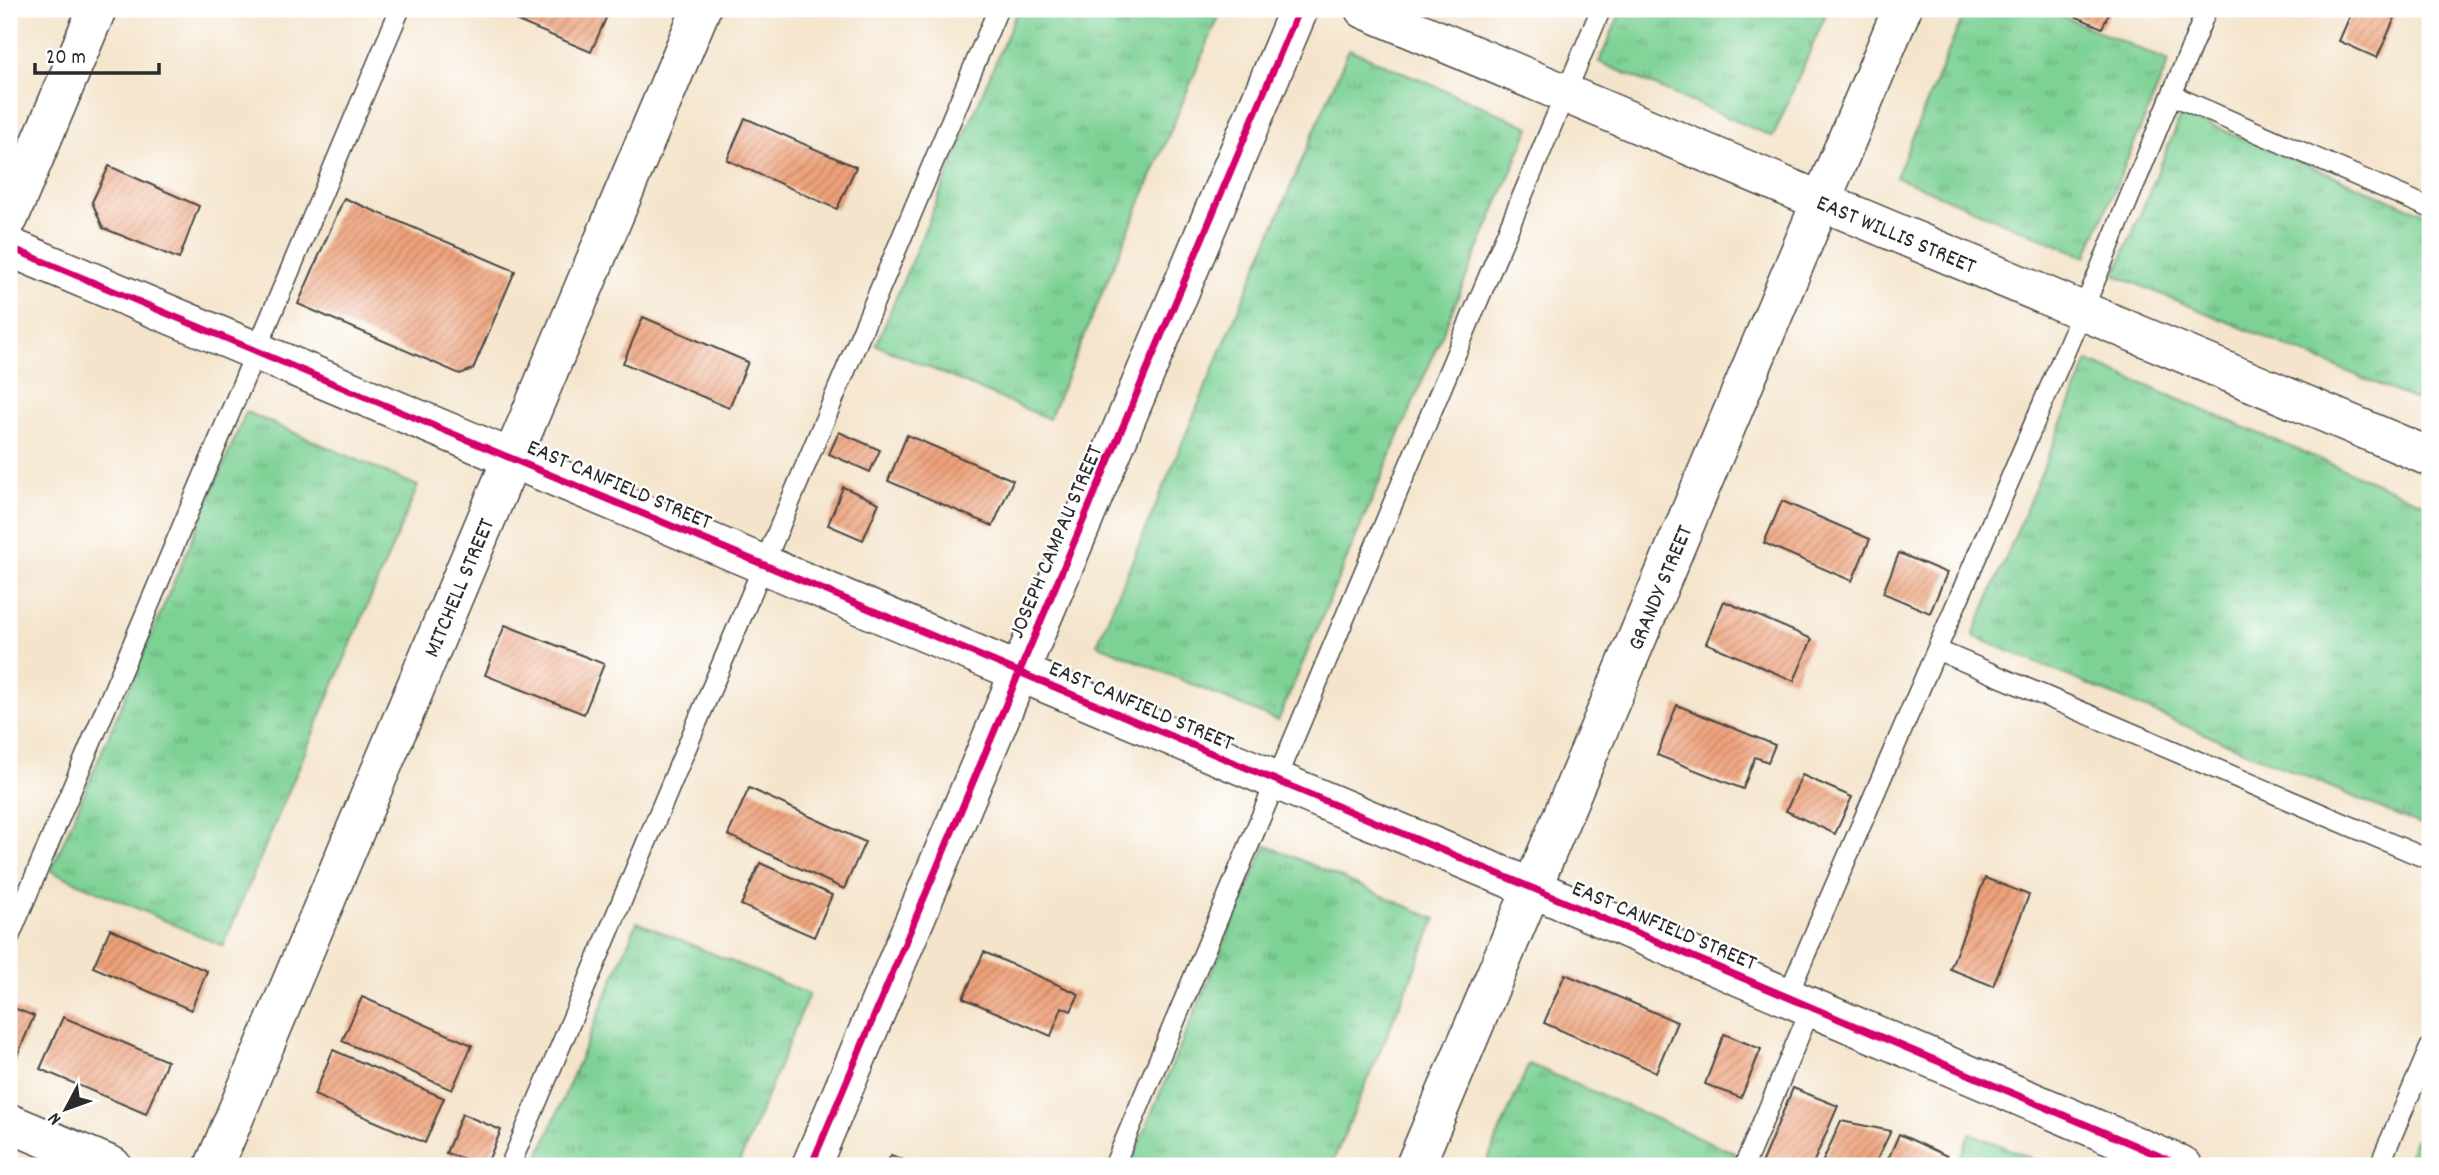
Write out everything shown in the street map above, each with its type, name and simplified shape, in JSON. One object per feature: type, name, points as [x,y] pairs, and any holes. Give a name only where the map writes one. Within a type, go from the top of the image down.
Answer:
[{"type":"street","points":[[9,218],[97,9]]},
{"type":"street","name":"MITCHELL STREET","points":[[214,1166],[701,9]]},
{"type":"street","name":"JOSEPH CAMPAU STREET","points":[[811,1166],[1299,9]]},
{"type":"street","name":"EAST WILLIS STREET","points":[[1364,9],[2430,457]]},
{"type":"street","name":"GRANDY STREET","points":[[1415,1166],[1902,9]]},
{"type":"street","name":"EAST CANFIELD STREET","points":[[9,247],[1532,888],[2183,1166]]},
{"type":"street","points":[[9,1123],[112,1166]]},
{"type":"lane","points":[[9,938],[400,9]]},
{"type":"lane","points":[[510,1166],[998,9]]},
{"type":"lane","points":[[1114,1166],[1601,9]]},
{"type":"lane","points":[[1744,1166],[1799,1003],[1937,650],[2083,310],[2207,9]]},
{"type":"lane","points":[[2172,95],[2430,208]]},
{"type":"lane","points":[[1937,650],[2430,860]]},
{"type":"lane","points":[[2379,1166],[2430,1047]]},
{"type":"green space","points":[[1018,9],[1222,9],[1049,419],[876,345]]},
{"type":"green space","points":[[1622,9],[1828,9],[1773,137],[1599,62]]},
{"type":"green space","points":[[1966,9],[2045,9],[2169,61],[2086,257],[1896,177]]},
{"type":"green space","points":[[1349,49],[1530,127],[1278,721],[1097,644]]},
{"type":"green space","points":[[2182,113],[2430,216],[2430,406],[2115,275]]},
{"type":"green space","points":[[2088,361],[2430,506],[2430,829],[1973,636]]},
{"type":"green space","points":[[246,412],[418,486],[223,946],[51,871]]},
{"type":"green space","points":[[1266,845],[1436,919],[1331,1166],[1129,1166]]},
{"type":"green space","points":[[637,922],[809,994],[738,1166],[535,1166]]},
{"type":"green space","points":[[1529,1064],[1735,1153],[1729,1166],[1485,1166]]},
{"type":"green space","points":[[2430,1105],[2430,1166],[2404,1166]]},
{"type":"green space","points":[[1970,1133],[2049,1166],[1956,1166]]},
{"type":"building","points":[[489,9],[610,9],[591,52]]},
{"type":"building","points":[[2059,9],[2111,9],[2102,28]]},
{"type":"building","points":[[2353,9],[2399,9],[2377,58],[2339,41]]},
{"type":"building","points":[[745,118],[856,167],[837,209],[727,160]]},
{"type":"building","points":[[109,166],[199,206],[179,259],[103,228],[92,202]]},
{"type":"building","points":[[344,198],[515,271],[473,369],[460,374],[298,304]]},
{"type":"building","points":[[643,317],[748,362],[729,408],[623,363]]},
{"type":"building","points":[[839,432],[880,450],[870,472],[829,454]]},
{"type":"building","points":[[907,435],[1013,480],[993,526],[888,481]]},
{"type":"building","points":[[843,487],[879,503],[863,540],[828,525]]},
{"type":"building","points":[[1782,501],[1870,539],[1852,581],[1764,543]]},
{"type":"building","points":[[1899,553],[1947,573],[1930,613],[1883,593]]},
{"type":"building","points":[[1724,601],[1812,639],[1794,681],[1706,643]]},
{"type":"building","points":[[505,625],[604,664],[584,714],[485,675]]},
{"type":"building","points":[[1677,705],[1775,745],[1768,762],[1755,757],[1743,789],[1657,755]]},
{"type":"building","points":[[1802,775],[1852,797],[1835,834],[1786,811]]},
{"type":"building","points":[[749,788],[865,842],[844,889],[728,835]]},
{"type":"building","points":[[760,863],[832,895],[814,937],[741,905]]},
{"type":"building","points":[[1985,878],[2029,895],[1993,986],[1950,969]]},
{"type":"building","points":[[110,929],[207,971],[191,1010],[93,967]]},
{"type":"building","points":[[984,952],[1079,994],[1071,1011],[1062,1007],[1051,1036],[963,998]]},
{"type":"building","points":[[1565,974],[1677,1022],[1656,1072],[1544,1023]]},
{"type":"building","points":[[362,997],[472,1045],[452,1090],[342,1041]]},
{"type":"building","points":[[9,1006],[34,1016],[14,1063],[9,1060]]},
{"type":"building","points":[[63,1017],[167,1061],[146,1114],[40,1069]]},
{"type":"building","points":[[1724,1034],[1761,1049],[1741,1098],[1705,1084]]},
{"type":"building","points":[[333,1050],[444,1098],[425,1143],[314,1095]]},
{"type":"building","points":[[1793,1088],[1838,1106],[1812,1166],[1760,1166]]},
{"type":"building","points":[[462,1114],[501,1130],[486,1166],[446,1153]]},
{"type":"building","points":[[1841,1121],[1891,1131],[1874,1166],[1821,1165]]},
{"type":"building","points":[[1899,1134],[1947,1156],[1943,1166],[1885,1166]]},
{"type":"building","points":[[891,1155],[918,1166],[886,1166]]},
{"type":"cycle path","points":[[811,1166],[1299,9]]},
{"type":"cycle path","points":[[9,247],[1532,888],[2183,1166]]}]
